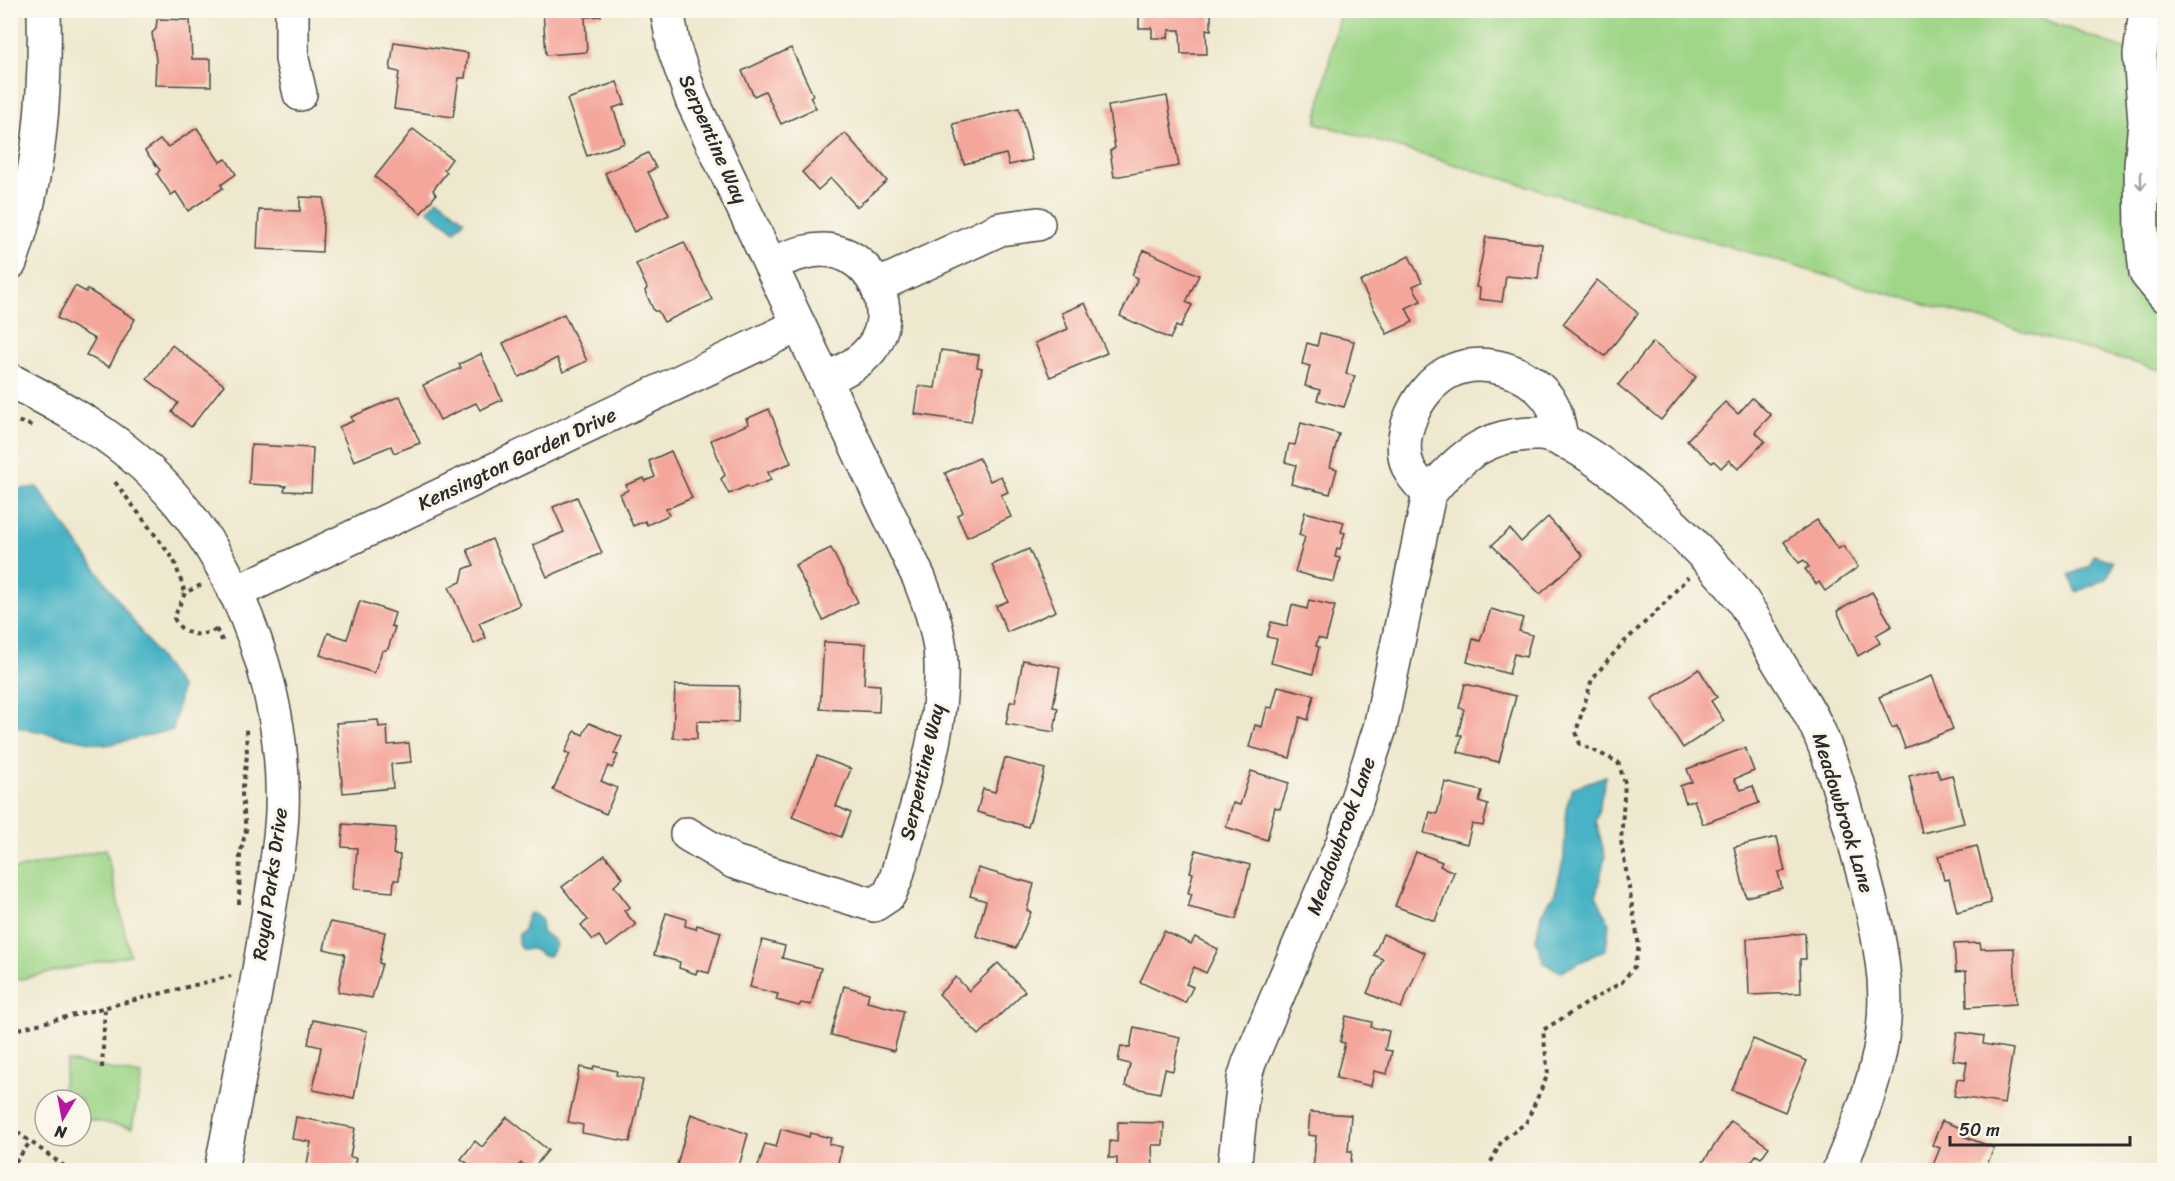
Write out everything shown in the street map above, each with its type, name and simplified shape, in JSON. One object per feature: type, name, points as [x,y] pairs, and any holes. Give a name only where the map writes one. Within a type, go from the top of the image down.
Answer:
[{"type":"street","points":[[10,262],[27,210],[40,143],[45,71],[44,10]]},
{"type":"street","points":[[292,10],[291,50],[300,94]]},
{"type":"street","name":"Serpentine Way","points":[[667,10],[674,48],[692,100],[919,578],[932,612],[940,647],[942,684],[938,720],[896,879],[888,895],[874,905],[734,862],[687,834]]},
{"type":"street","points":[[2146,10],[2140,55],[2155,131],[2141,165],[2146,273],[2164,295]]},
{"type":"street","points":[[877,286],[1000,229],[1019,224],[1038,224]]},
{"type":"street","points":[[770,264],[813,250],[832,251],[850,257],[865,268],[877,286],[882,301],[883,320],[878,338],[859,362],[826,380]]},
{"type":"street","name":"Kensington Garden Drive","points":[[223,587],[799,325]]},
{"type":"street","points":[[1429,494],[1409,468],[1403,443],[1411,416],[1432,384],[1449,372],[1479,366],[1506,369],[1524,376],[1551,402],[1562,441]]},
{"type":"street","name":"Royal Parks Drive","points":[[10,380],[103,433],[145,468],[182,508],[213,552],[223,587],[263,669],[276,722],[282,812],[276,867],[242,971],[220,1170]]},
{"type":"street","name":"Meadowbrook Lane","points":[[1234,1170],[1244,1079],[1249,1063],[1334,864],[1380,728],[1429,494],[1454,464],[1495,439],[1540,434],[1562,441],[1608,466],[1700,552],[1738,594],[1819,731],[1845,807],[1867,887],[1883,963],[1885,1034],[1866,1105],[1839,1170]]},
{"type":"path","points":[[10,419],[41,429]]},
{"type":"path","points":[[111,476],[174,560],[185,593],[174,618],[178,628],[189,634],[206,635],[223,625]]},
{"type":"path","points":[[1486,1170],[1502,1140],[1526,1123],[1548,1074],[1543,1030],[1622,982],[1634,967],[1639,946],[1621,841],[1625,783],[1618,762],[1580,744],[1576,732],[1592,679],[1620,645],[1658,610],[1688,576]]},
{"type":"path","points":[[185,593],[223,587]]},
{"type":"path","points":[[216,629],[225,646]]},
{"type":"path","points":[[239,915],[240,855],[246,830],[242,795],[247,755],[246,720]]},
{"type":"path","points":[[230,986],[242,971]]},
{"type":"path","points":[[10,1031],[242,971]]},
{"type":"path","points":[[102,1068],[105,1007]]},
{"type":"path","points":[[10,1127],[67,1168]]},
{"type":"path","points":[[10,1170],[30,1142]]},
{"type":"green space","points":[[1340,11],[2030,11],[2038,17],[2140,55],[2143,91],[2164,96],[2164,371],[1875,290],[1316,123]]},
{"type":"green space","points":[[106,849],[130,955],[11,981],[11,870]]},
{"type":"green space","points":[[67,1061],[142,1075],[132,1128],[93,1120],[93,1088],[62,1088]]},
{"type":"water","points":[[438,199],[464,220],[455,231],[428,210]]},
{"type":"water","points":[[37,487],[181,688],[173,730],[106,745],[11,726],[11,490]]},
{"type":"water","points":[[2093,555],[2113,561],[2108,578],[2077,592],[2069,575],[2090,566]]},
{"type":"water","points":[[1606,776],[1596,821],[1605,856],[1596,895],[1609,923],[1606,949],[1561,972],[1544,963],[1536,940],[1541,914],[1555,893],[1564,858],[1566,809],[1572,788]]},
{"type":"water","points":[[532,913],[541,919],[542,932],[554,940],[556,946],[549,956],[544,956],[533,949],[521,949],[518,944],[519,934],[524,930],[528,914]]},
{"type":"building","points":[[543,10],[601,10],[601,16],[585,17],[587,52],[546,55]]},
{"type":"building","points":[[1139,10],[1211,10],[1211,30],[1206,29],[1207,54],[1181,54],[1180,30],[1169,30],[1168,38],[1152,38],[1152,28],[1139,28]]},
{"type":"building","points":[[157,19],[190,20],[192,59],[211,59],[211,86],[155,85],[156,60],[152,33],[156,29]]},
{"type":"building","points":[[394,42],[468,53],[465,78],[459,78],[453,117],[394,109],[399,72],[390,70]]},
{"type":"building","points":[[791,48],[813,95],[810,97],[816,108],[781,124],[765,91],[754,96],[742,71]]},
{"type":"building","points":[[617,82],[625,104],[613,108],[625,143],[587,156],[567,99]]},
{"type":"building","points":[[1167,96],[1179,166],[1114,177],[1110,151],[1115,148],[1108,106]]},
{"type":"building","points":[[1019,108],[1032,160],[1009,165],[1006,154],[964,164],[953,124]]},
{"type":"building","points":[[197,128],[220,162],[226,159],[236,174],[221,185],[223,188],[188,211],[176,192],[171,195],[157,174],[160,170],[145,151],[160,140],[168,147]]},
{"type":"building","points":[[413,129],[452,159],[444,170],[447,172],[433,190],[436,195],[421,213],[375,177]]},
{"type":"building","points":[[845,133],[887,181],[857,207],[831,178],[818,190],[802,172]]},
{"type":"building","points":[[648,153],[656,168],[648,172],[669,215],[634,232],[605,173]]},
{"type":"building","points":[[300,197],[324,198],[322,252],[257,249],[259,210],[300,211]]},
{"type":"building","points":[[1486,237],[1542,244],[1538,279],[1506,276],[1502,302],[1479,299],[1480,288],[1476,287]]},
{"type":"building","points":[[684,242],[712,300],[664,322],[658,311],[654,311],[636,264]]},
{"type":"building","points":[[1144,250],[1199,275],[1186,302],[1192,305],[1180,328],[1176,326],[1170,339],[1120,316],[1138,278],[1132,275]]},
{"type":"building","points":[[1409,256],[1422,282],[1413,286],[1421,301],[1406,308],[1413,322],[1387,334],[1360,282]]},
{"type":"building","points":[[1597,280],[1638,313],[1605,356],[1563,324]]},
{"type":"building","points":[[75,286],[86,292],[87,289],[135,319],[109,367],[86,355],[95,339],[57,318]]},
{"type":"building","points":[[1085,303],[1107,353],[1050,377],[1035,343],[1068,329],[1062,313]]},
{"type":"building","points":[[564,314],[587,361],[563,372],[557,358],[519,377],[503,343]]},
{"type":"building","points":[[1320,333],[1354,341],[1346,374],[1355,376],[1344,407],[1317,400],[1320,390],[1305,386],[1310,366],[1302,364],[1307,343],[1317,346]]},
{"type":"building","points":[[1653,342],[1696,377],[1661,420],[1618,385]]},
{"type":"building","points":[[172,345],[224,385],[191,427],[172,412],[178,403],[147,379]]},
{"type":"building","points":[[941,350],[979,355],[977,367],[982,368],[971,422],[915,414],[919,386],[935,388]]},
{"type":"building","points":[[481,354],[502,400],[480,410],[476,403],[440,420],[423,385],[461,368],[459,364]]},
{"type":"building","points":[[400,396],[420,443],[394,453],[391,446],[354,461],[339,427],[353,421],[351,417]]},
{"type":"building","points":[[1752,398],[1771,415],[1755,432],[1765,441],[1738,469],[1729,460],[1721,468],[1714,461],[1712,463],[1687,440],[1725,402],[1738,414]]},
{"type":"building","points":[[769,409],[791,463],[768,472],[771,480],[750,488],[747,486],[729,494],[721,479],[725,475],[711,440],[749,424],[746,419]]},
{"type":"building","points":[[1301,423],[1339,434],[1330,467],[1337,469],[1330,494],[1291,484],[1296,465],[1285,462],[1289,444],[1295,445]]},
{"type":"building","points":[[251,445],[313,448],[311,492],[284,491],[286,486],[249,484]]},
{"type":"building","points":[[671,451],[692,498],[666,509],[669,515],[647,525],[645,521],[633,526],[620,494],[628,490],[626,485],[644,478],[645,481],[655,477],[649,461]]},
{"type":"building","points":[[979,458],[990,481],[1001,476],[1008,492],[1001,495],[1011,517],[967,537],[957,515],[963,512],[945,473]]},
{"type":"building","points":[[577,497],[602,553],[547,577],[533,545],[564,532],[553,507]]},
{"type":"building","points":[[1305,512],[1344,522],[1341,532],[1345,533],[1335,557],[1340,558],[1334,582],[1295,572],[1305,537],[1299,535]]},
{"type":"building","points":[[1548,517],[1583,556],[1540,594],[1492,545],[1510,529],[1521,542]]},
{"type":"building","points":[[1817,520],[1838,549],[1843,546],[1858,567],[1825,591],[1819,582],[1816,584],[1805,569],[1809,567],[1804,560],[1799,563],[1784,542]]},
{"type":"building","points":[[492,539],[520,605],[479,623],[486,638],[474,644],[449,587],[461,582],[464,569],[474,565],[467,550]]},
{"type":"building","points":[[831,548],[858,602],[823,620],[795,565]]},
{"type":"building","points":[[1029,549],[1056,611],[1007,632],[996,606],[1008,601],[992,565]]},
{"type":"building","points":[[1872,592],[1892,626],[1876,635],[1880,643],[1858,656],[1837,611]]},
{"type":"building","points":[[1309,600],[1335,606],[1326,640],[1318,638],[1316,646],[1319,647],[1313,674],[1271,663],[1277,639],[1267,637],[1271,622],[1287,626],[1292,605],[1307,609]]},
{"type":"building","points":[[360,601],[395,613],[391,626],[395,627],[388,649],[382,651],[374,673],[320,655],[328,633],[347,639]]},
{"type":"building","points":[[1491,609],[1523,618],[1519,631],[1532,635],[1526,657],[1514,654],[1509,674],[1467,662],[1473,639],[1480,641]]},
{"type":"building","points":[[824,642],[866,644],[864,684],[880,685],[879,712],[820,709]]},
{"type":"building","points":[[1023,660],[1060,667],[1053,707],[1058,708],[1054,732],[1006,724],[1010,702],[1015,702]]},
{"type":"building","points":[[1699,669],[1717,697],[1711,701],[1724,721],[1683,748],[1652,699]]},
{"type":"building","points":[[1932,676],[1953,729],[1905,748],[1897,726],[1892,728],[1879,697]]},
{"type":"building","points":[[1465,684],[1516,696],[1499,762],[1458,752],[1462,735],[1458,735],[1464,709],[1459,708]]},
{"type":"building","points":[[675,685],[739,686],[738,722],[697,721],[697,739],[673,738]]},
{"type":"building","points":[[1278,686],[1314,695],[1308,720],[1300,717],[1290,758],[1249,747],[1255,725],[1262,727],[1267,707],[1272,708]]},
{"type":"building","points":[[378,720],[379,727],[387,726],[388,745],[409,743],[411,762],[391,764],[393,788],[343,793],[336,723]]},
{"type":"building","points":[[589,723],[622,737],[614,754],[618,755],[612,768],[608,766],[601,781],[617,788],[606,814],[553,790],[570,754],[565,752],[575,731],[583,735]]},
{"type":"building","points":[[1745,748],[1754,771],[1734,779],[1741,790],[1753,786],[1759,803],[1703,824],[1694,800],[1686,803],[1680,786],[1692,782],[1687,769]]},
{"type":"building","points":[[817,756],[851,769],[836,806],[851,813],[841,837],[792,817]]},
{"type":"building","points":[[1005,758],[1045,769],[1028,827],[977,812],[983,789],[995,792]]},
{"type":"building","points":[[1937,769],[1940,778],[1952,775],[1964,823],[1922,833],[1909,776]]},
{"type":"building","points":[[1251,771],[1289,783],[1280,809],[1275,807],[1267,840],[1226,827],[1233,803],[1240,805]]},
{"type":"building","points":[[1445,782],[1482,791],[1479,802],[1488,805],[1483,826],[1472,824],[1467,844],[1424,833],[1430,812],[1437,814]]},
{"type":"building","points":[[343,824],[396,828],[393,854],[400,855],[399,880],[394,880],[393,892],[354,889],[357,848],[342,847]]},
{"type":"building","points":[[1777,837],[1785,871],[1778,872],[1782,888],[1746,897],[1734,847]]},
{"type":"building","points":[[1977,846],[1991,903],[1957,912],[1949,879],[1944,880],[1938,856]]},
{"type":"building","points":[[1196,850],[1250,865],[1236,919],[1188,907],[1192,894],[1188,893],[1193,873],[1190,872]]},
{"type":"building","points":[[1416,852],[1442,862],[1440,866],[1454,872],[1435,921],[1395,906]]},
{"type":"building","points":[[605,855],[623,878],[614,886],[630,907],[624,911],[636,925],[607,947],[599,936],[593,940],[581,925],[588,920],[562,887]]},
{"type":"building","points":[[978,868],[1034,884],[1027,910],[1031,912],[1016,948],[976,936],[986,901],[970,896]]},
{"type":"building","points":[[666,913],[686,919],[685,926],[696,929],[697,925],[721,932],[709,973],[697,970],[696,974],[679,968],[680,962],[654,955]]},
{"type":"building","points":[[330,922],[385,932],[379,963],[382,964],[372,998],[338,992],[345,954],[324,949]]},
{"type":"building","points":[[1164,931],[1191,944],[1195,937],[1218,949],[1206,973],[1194,967],[1186,984],[1193,987],[1185,1003],[1140,982]]},
{"type":"building","points":[[1805,933],[1806,959],[1800,959],[1801,993],[1749,995],[1747,939]]},
{"type":"building","points":[[1383,934],[1425,953],[1401,1008],[1367,993],[1383,959],[1374,955]]},
{"type":"building","points":[[762,940],[785,946],[782,958],[821,968],[811,1005],[801,1003],[799,1006],[776,1000],[778,994],[750,987]]},
{"type":"building","points":[[1980,943],[1981,949],[2014,948],[2016,1004],[1967,1007],[1966,971],[1956,972],[1954,944]]},
{"type":"building","points":[[998,963],[1025,991],[979,1035],[939,994],[956,977],[969,991]]},
{"type":"building","points":[[844,986],[869,993],[867,1002],[904,1011],[894,1051],[831,1035]]},
{"type":"building","points":[[1346,1016],[1372,1022],[1371,1027],[1389,1031],[1385,1050],[1392,1051],[1387,1074],[1374,1071],[1371,1086],[1336,1078],[1345,1043],[1340,1042]]},
{"type":"building","points":[[313,1020],[367,1031],[354,1098],[313,1090],[321,1047],[308,1044]]},
{"type":"building","points":[[1134,1027],[1180,1037],[1173,1071],[1165,1069],[1160,1093],[1125,1086],[1130,1064],[1118,1061],[1121,1046],[1130,1048]]},
{"type":"building","points":[[1957,1032],[1984,1036],[1983,1044],[2013,1049],[2004,1104],[1954,1096],[1957,1079],[1964,1080],[1967,1062],[1953,1060]]},
{"type":"building","points":[[1753,1039],[1807,1061],[1785,1112],[1732,1090]]},
{"type":"building","points":[[594,1066],[617,1071],[616,1075],[643,1080],[630,1142],[582,1133],[583,1125],[568,1122],[580,1067],[593,1070]]},
{"type":"building","points":[[1310,1112],[1351,1115],[1348,1151],[1352,1151],[1350,1170],[1313,1170],[1316,1136],[1308,1135]]},
{"type":"building","points":[[691,1114],[748,1134],[738,1170],[696,1170],[677,1165]]},
{"type":"building","points":[[296,1117],[355,1128],[350,1157],[356,1158],[353,1170],[306,1170],[311,1142],[292,1139]]},
{"type":"building","points":[[507,1117],[548,1150],[532,1170],[521,1163],[515,1170],[461,1170],[467,1163],[461,1159],[475,1141],[482,1147]]},
{"type":"building","points":[[1731,1121],[1769,1147],[1761,1158],[1756,1155],[1745,1170],[1709,1170],[1701,1165]]},
{"type":"building","points":[[1942,1121],[1966,1130],[1963,1136],[1994,1148],[1985,1170],[1931,1170],[1940,1148],[1932,1145]]},
{"type":"building","points":[[1118,1122],[1164,1123],[1163,1145],[1152,1145],[1153,1170],[1117,1170],[1117,1158],[1109,1158],[1110,1141],[1117,1142]]},
{"type":"building","points":[[781,1129],[809,1137],[810,1133],[831,1138],[829,1144],[842,1147],[836,1170],[757,1170],[765,1144],[776,1147]]}]
